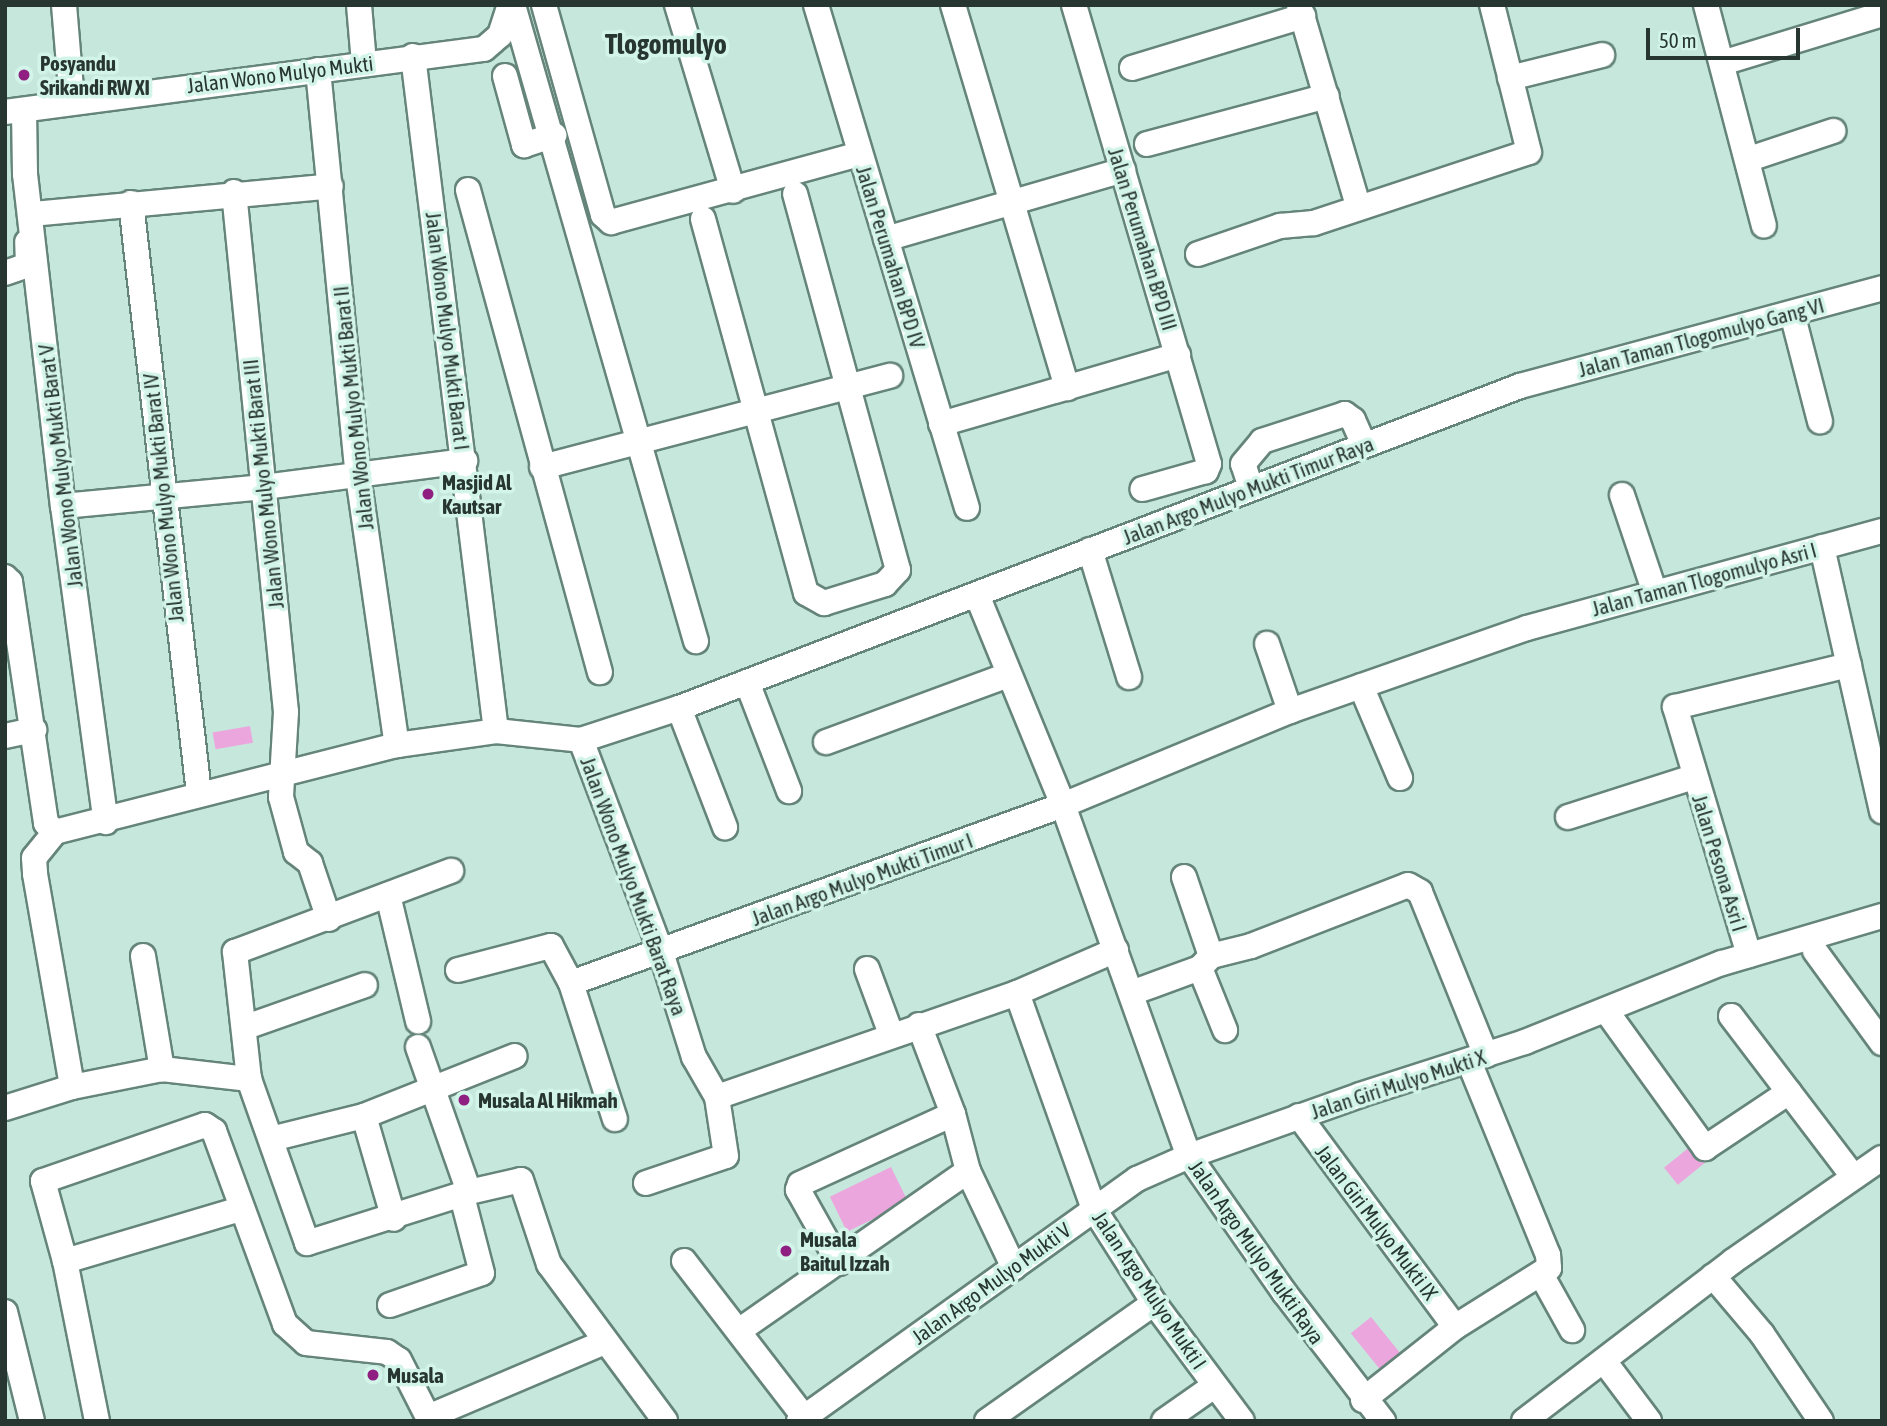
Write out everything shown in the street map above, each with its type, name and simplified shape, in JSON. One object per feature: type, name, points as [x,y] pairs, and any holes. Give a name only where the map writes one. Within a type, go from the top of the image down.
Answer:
[{"type":"street","points":[[64,5],[72,100]]},
{"type":"street","points":[[359,5],[364,63]]},
{"type":"street","points":[[511,5],[554,135],[696,641]]},
{"type":"street","name":"Jalan Wono Mulyo Mukti","points":[[15,111],[72,100],[484,49],[500,35],[511,5]]},
{"type":"street","points":[[544,5],[603,215],[618,223],[860,154]]},
{"type":"street","points":[[677,5],[733,191]]},
{"type":"street","name":"Jalan Perumahan BPD IV","points":[[816,5],[967,508]]},
{"type":"street","points":[[953,5],[1067,388]]},
{"type":"street","name":"Jalan Perumahan BPD III","points":[[1074,5],[1209,464],[1206,471],[1143,489]]},
{"type":"street","points":[[1198,254],[1280,226],[1314,223],[1358,205],[1529,152],[1492,5]]},
{"type":"street","points":[[1706,5],[1749,159],[1764,226]]},
{"type":"street","points":[[1132,68],[1301,11],[1358,205]]},
{"type":"street","points":[[1722,63],[1882,13]]},
{"type":"street","points":[[1510,78],[1602,55]]},
{"type":"street","name":"Jalan Wono Mulyo Mukti Barat I","points":[[412,56],[465,461],[496,731]]},
{"type":"street","name":"Jalan Wono Mulyo Mukti Barat II","points":[[318,70],[358,477],[397,745]]},
{"type":"street","points":[[505,76],[524,145],[554,135]]},
{"type":"street","points":[[1147,145],[1327,96]]},
{"type":"street","name":"Jalan Wono Mulyo Mukti Barat V","points":[[15,111],[17,175],[32,214],[63,506],[106,822]]},
{"type":"street","points":[[1749,159],[1833,131]]},
{"type":"street","points":[[886,239],[1123,170]]},
{"type":"street","points":[[14,271],[30,260],[17,175]]},
{"type":"street","points":[[32,214],[234,192],[331,186]]},
{"type":"street","points":[[468,190],[600,672]]},
{"type":"street","name":"Jalan Wono Mulyo Mukti Barat III","points":[[234,192],[286,712],[281,797],[296,852],[310,863],[329,919]]},
{"type":"street","points":[[703,219],[806,593],[824,603],[885,584],[898,570],[795,194]]},
{"type":"street","name":"Jalan Wono Mulyo Mukti Barat IV","points":[[131,203],[162,496],[199,793]]},
{"type":"street","name":"Jalan Taman Tlogomulyo Gang VI","points":[[1520,386],[1882,288]]},
{"type":"street","points":[[1792,313],[1821,421]]},
{"type":"street","points":[[941,425],[1178,355]]},
{"type":"street","points":[[542,467],[890,376]]},
{"type":"street","name":"Jalan Argo Mulyo Mukti Timur Raya","points":[[581,740],[678,709],[976,595],[1090,550],[1360,435],[1520,386]]},
{"type":"street","points":[[1248,481],[1247,454],[1262,441],[1341,414],[1360,435]]},
{"type":"street","points":[[63,506],[358,477],[465,461]]},
{"type":"street","points":[[1622,495],[1655,593]]},
{"type":"street","name":"Jalan Taman Tlogomulyo Asri I","points":[[1290,711],[1527,628],[1882,531]]},
{"type":"street","points":[[1822,547],[1882,811]]},
{"type":"street","points":[[1090,550],[1129,677]]},
{"type":"street","points":[[5,577],[13,651],[34,730],[46,823],[55,832],[34,858],[35,874],[72,1087]]},
{"type":"street","points":[[646,1183],[726,1156],[717,1097],[891,1034],[1017,993],[1116,950],[1063,805],[976,595]]},
{"type":"street","points":[[1267,644],[1290,711]]},
{"type":"street","points":[[1693,777],[1675,707],[1849,665]]},
{"type":"street","points":[[826,742],[1008,675]]},
{"type":"street","points":[[747,682],[789,791]]},
{"type":"street","points":[[1361,686],[1400,778]]},
{"type":"street","points":[[678,709],[725,827]]},
{"type":"street","name":"Jalan Argo Mulyo Mukti Timur I","points":[[571,984],[1063,805],[1290,711]]},
{"type":"street","points":[[5,736],[34,730]]},
{"type":"street","name":"Jalan Wono Mulyo Mukti Barat Raya","points":[[55,832],[106,822],[199,793],[282,776],[397,745],[496,731],[581,740],[660,952],[694,1057],[717,1097]]},
{"type":"street","name":"Jalan Pesona Asri I","points":[[1568,817],[1693,777],[1749,955]]},
{"type":"street","points":[[452,870],[329,919],[235,952],[246,1027],[249,1079],[307,1243],[394,1219],[466,1194],[522,1180],[549,1264],[665,1421]]},
{"type":"street","points":[[1184,877],[1225,1030]]},
{"type":"street","points":[[1134,992],[1205,962],[1408,886],[1415,887],[1548,1255],[1549,1268],[1542,1276],[1455,1327],[1363,1400]]},
{"type":"street","points":[[387,895],[418,1021]]},
{"type":"street","name":"Jalan Pesona Asri I","points":[[1607,1012],[1749,955],[1882,916]]},
{"type":"street","points":[[457,970],[551,946],[571,984],[615,1119]]},
{"type":"street","name":"Jalan Argo Mulyo Mukti Raya","points":[[1116,950],[1134,992],[1189,1156],[1363,1400],[1383,1421]]},
{"type":"street","points":[[1815,951],[1882,1043]]},
{"type":"street","points":[[143,956],[162,1069]]},
{"type":"street","points":[[867,969],[891,1034]]},
{"type":"street","points":[[246,1027],[365,985]]},
{"type":"street","name":"Jalan Argo Mulyo Mukti I","points":[[1017,993],[1094,1209],[1154,1303],[1242,1421]]},
{"type":"street","points":[[1607,1012],[1705,1148],[1789,1092]]},
{"type":"street","name":"Jalan Giri Mulyo Mukti X","points":[[1189,1156],[1607,1012]]},
{"type":"street","points":[[1731,1016],[1853,1177]]},
{"type":"street","points":[[919,1025],[953,1114],[968,1171],[1014,1268]]},
{"type":"street","points":[[390,1306],[482,1273],[466,1194],[435,1087],[418,1047]]},
{"type":"street","points":[[271,1139],[364,1116],[515,1056]]},
{"type":"street","points":[[5,1108],[72,1087],[162,1069],[249,1079]]},
{"type":"street","points":[[838,1263],[798,1190],[800,1184],[953,1114]]},
{"type":"street","points":[[364,1116],[394,1219]]},
{"type":"street","name":"Jalan Giri Mulyo Mukti IX","points":[[1299,1116],[1455,1327]]},
{"type":"street","points":[[97,1421],[65,1261],[42,1185],[46,1178],[205,1125],[214,1130],[277,1311],[295,1337],[328,1347],[387,1352],[400,1360],[429,1419],[605,1342]]},
{"type":"street","name":"Jalan Argo Mulyo Mukti V","points":[[803,1419],[1137,1179],[1189,1156]]},
{"type":"street","points":[[1524,1421],[1713,1276],[1882,1158]]},
{"type":"street","points":[[740,1331],[968,1171]]},
{"type":"street","points":[[65,1261],[241,1209]]},
{"type":"street","points":[[684,1261],[740,1331],[803,1419]]},
{"type":"street","points":[[1542,1276],[1572,1330]]},
{"type":"street","points":[[1713,1276],[1762,1334],[1821,1421]]},
{"type":"street","points":[[987,1421],[1154,1303]]},
{"type":"street","points":[[5,1312],[32,1421]]},
{"type":"street","points":[[1604,1361],[1648,1421]]},
{"type":"street","points":[[1164,1421],[1214,1386]]},
{"type":"shaded area","points":[[250,726],[253,743],[216,749],[213,733]]},
{"type":"shaded area","points":[[1692,1145],[1706,1162],[1678,1185],[1664,1168]]},
{"type":"shaded area","points":[[891,1167],[908,1202],[847,1232],[830,1197]]},
{"type":"shaded area","points":[[1371,1317],[1409,1364],[1389,1380],[1351,1333]]},
{"type":"place","name":"Posyandu Srikandi RW XI","points":[[24,75]]},
{"type":"place","name":"Masjid Al Kautsar","points":[[428,494]]},
{"type":"place","name":"Musala Al Hikmah","points":[[464,1100]]},
{"type":"place","name":"Musala Baitul Izzah","points":[[786,1251]]},
{"type":"place","name":"Musala","points":[[373,1375]]},
{"type":"district","name":"Tlogomulyo","points":[[666,44]]}]
